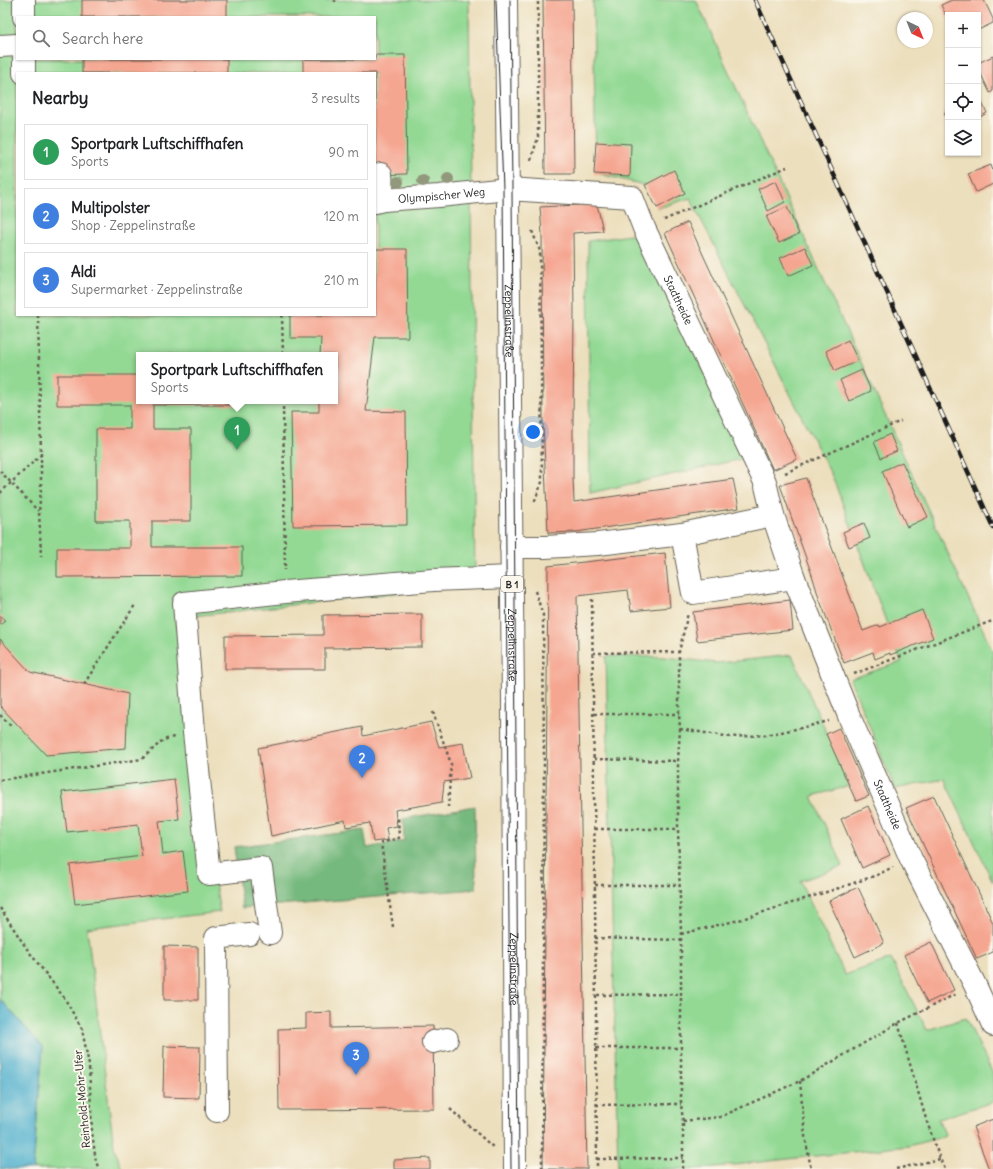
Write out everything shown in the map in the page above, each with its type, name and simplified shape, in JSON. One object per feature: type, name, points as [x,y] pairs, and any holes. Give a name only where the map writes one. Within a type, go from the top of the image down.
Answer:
[{"type":"street","points":[[24,0],[24,16]]},
{"type":"street","name":"Zeppelinstraße","points":[[506,0],[512,577],[515,1168]]},
{"type":"street","points":[[0,46],[16,45]]},
{"type":"street","points":[[24,60],[24,72]]},
{"type":"street","points":[[379,201],[381,174]]},
{"type":"street","name":"Stadtheide","points":[[508,189],[632,197],[644,228],[765,482],[773,515],[794,578],[834,682],[911,859],[975,985],[993,1025]]},
{"type":"street","name":"Olympischer Weg","points":[[379,201],[508,189]]},
{"type":"street","points":[[511,547],[598,544],[682,534],[773,515]]},
{"type":"street","points":[[682,534],[693,593],[794,578]]},
{"type":"street","points":[[217,1111],[216,938],[259,934],[261,868],[210,874],[194,732],[184,603],[285,592],[433,580],[512,577]]},
{"type":"path","points":[[531,190],[530,162],[538,137],[538,0]]},
{"type":"path","points":[[644,228],[787,167]]},
{"type":"path","points":[[532,226],[532,232],[540,251],[542,482]]},
{"type":"path","points":[[38,316],[41,455],[39,512],[41,557]]},
{"type":"path","points":[[282,316],[283,352]]},
{"type":"path","points":[[283,404],[285,592]]},
{"type":"path","points":[[765,482],[901,421]]},
{"type":"path","points":[[0,493],[41,455]]},
{"type":"path","points":[[0,471],[39,512]]},
{"type":"path","points":[[683,1169],[684,1121],[681,1104],[681,934],[678,829],[678,761],[680,729],[679,652],[693,593]]},
{"type":"path","points":[[592,599],[595,938],[597,995],[597,1169]]},
{"type":"path","points":[[84,684],[135,605]]},
{"type":"path","points":[[542,1169],[543,615]]},
{"type":"path","points":[[834,682],[992,621]]},
{"type":"path","points":[[593,653],[679,652]]},
{"type":"path","points":[[433,712],[451,764],[448,807]]},
{"type":"path","points":[[594,714],[679,714]]},
{"type":"path","points":[[0,715],[12,727]]},
{"type":"path","points":[[680,729],[730,737],[766,735],[849,716]]},
{"type":"path","points":[[0,780],[142,759],[163,740],[194,732]]},
{"type":"path","points":[[594,759],[678,761]]},
{"type":"path","points":[[393,927],[381,843],[399,838],[398,816]]},
{"type":"path","points":[[595,829],[678,829]]},
{"type":"path","points":[[681,934],[739,920],[839,888],[877,875],[911,859]]},
{"type":"path","points":[[595,885],[680,885]]},
{"type":"path","name":"Reinhold-Mohr-Ufer","points":[[0,908],[27,949],[65,998],[82,1029],[89,1065],[92,1132],[96,1162],[99,1169]]},
{"type":"path","points":[[595,938],[680,940]]},
{"type":"path","points":[[684,1121],[720,1117],[800,1081],[898,1023],[975,985]]},
{"type":"path","points":[[597,995],[681,994]]},
{"type":"path","points":[[898,1023],[926,1119],[945,1169]]},
{"type":"path","points":[[596,1048],[682,1048]]},
{"type":"path","points":[[800,1081],[805,1136],[810,1169]]},
{"type":"path","points":[[596,1105],[681,1104]]},
{"type":"path","points":[[450,1109],[515,1168]]},
{"type":"path","points":[[597,1159],[683,1158]]},
{"type":"path","points":[[896,1169],[940,1159]]},
{"type":"green space","points":[[0,0],[469,0],[475,584],[176,618],[192,749],[220,912],[87,928],[114,1147],[122,1169],[33,1169],[43,1047],[0,999]]},
{"type":"green space","points":[[593,0],[696,0],[993,652],[993,882],[944,779],[895,789],[850,679],[901,662],[833,478],[690,198],[658,208],[648,186],[596,173]]},
{"type":"green space","points":[[637,234],[746,458],[590,493],[588,241]]},
{"type":"green space","points":[[792,655],[850,786],[812,796],[843,866],[800,881],[845,975],[891,959],[927,1030],[966,1018],[993,1074],[993,1102],[938,1119],[946,1136],[908,1146],[696,1169],[618,1169],[606,656],[665,657],[717,663]]},
{"type":"green space","points":[[475,806],[476,889],[242,908],[234,847],[364,830],[367,848],[404,841],[403,819]]},
{"type":"water","points":[[0,999],[43,1047],[33,1169],[0,1169]]},
{"type":"building","points":[[82,0],[227,0],[227,16],[82,16]]},
{"type":"building","points":[[543,0],[572,0],[574,174],[545,174]]},
{"type":"building","points":[[952,0],[984,0],[993,19],[993,23],[981,29],[981,12],[945,13],[941,5]]},
{"type":"building","points":[[376,55],[405,55],[407,174],[376,175],[376,72],[303,72],[303,60],[376,60]]},
{"type":"building","points":[[993,56],[993,91],[990,93],[981,74],[981,62]]},
{"type":"building","points":[[82,60],[227,60],[227,72],[82,72]]},
{"type":"building","points":[[981,101],[987,113],[981,116]]},
{"type":"building","points":[[596,142],[631,144],[630,176],[594,174]]},
{"type":"building","points":[[991,165],[993,171],[993,184],[976,192],[968,174]]},
{"type":"building","points":[[674,170],[685,193],[657,208],[645,185]]},
{"type":"building","points":[[776,181],[785,202],[768,211],[758,189]]},
{"type":"building","points":[[597,204],[603,231],[573,233],[574,502],[733,479],[739,508],[576,532],[548,533],[543,422],[542,234],[540,207]]},
{"type":"building","points":[[787,207],[799,234],[779,243],[766,216]]},
{"type":"building","points":[[688,222],[797,459],[773,470],[665,233]]},
{"type":"building","points":[[805,247],[813,265],[788,276],[780,258]]},
{"type":"building","points":[[376,249],[407,249],[408,337],[375,337],[366,411],[406,412],[407,525],[293,526],[291,412],[319,412],[319,404],[338,404],[338,352],[320,352],[321,338],[290,338],[290,316],[376,316]]},
{"type":"building","points":[[848,340],[858,361],[835,371],[826,351]]},
{"type":"building","points":[[862,370],[871,391],[849,401],[840,380]]},
{"type":"building","points":[[57,375],[136,375],[136,404],[242,404],[153,405],[153,429],[191,429],[191,521],[152,521],[152,547],[242,547],[242,576],[57,577],[57,548],[130,548],[130,521],[96,521],[96,429],[130,429],[130,405],[57,405]]},
{"type":"building","points":[[890,434],[897,451],[881,458],[874,442]]},
{"type":"building","points":[[902,462],[928,517],[907,527],[882,471]]},
{"type":"building","points":[[806,478],[863,631],[879,625],[880,627],[922,610],[933,638],[890,655],[890,653],[875,659],[873,652],[844,663],[819,598],[780,485]]},
{"type":"building","points":[[864,523],[870,538],[849,547],[843,532]]},
{"type":"building","points":[[665,553],[670,607],[631,611],[628,590],[577,596],[587,1169],[543,1169],[548,566]]},
{"type":"building","points":[[790,600],[793,630],[697,641],[693,612]]},
{"type":"building","points":[[422,614],[422,647],[325,648],[325,669],[225,669],[225,636],[323,635],[323,615]]},
{"type":"building","points":[[0,615],[5,621],[0,625]]},
{"type":"building","points":[[0,639],[30,672],[128,694],[126,748],[46,755],[0,706]]},
{"type":"building","points":[[431,722],[439,747],[463,743],[470,778],[444,782],[442,802],[395,810],[397,826],[386,828],[388,840],[373,842],[370,823],[346,827],[345,820],[271,836],[258,748],[362,727],[363,736]]},
{"type":"building","points":[[839,728],[869,796],[856,801],[826,734]]},
{"type":"building","points":[[174,779],[179,819],[159,821],[163,854],[183,851],[188,891],[75,904],[70,865],[142,856],[138,824],[67,832],[62,792]]},
{"type":"building","points":[[934,796],[993,923],[993,952],[977,959],[906,808]]},
{"type":"building","points":[[868,806],[890,855],[862,868],[841,819]]},
{"type":"building","points":[[858,887],[884,943],[855,957],[829,901]]},
{"type":"building","points":[[931,942],[954,990],[927,1003],[904,955]]},
{"type":"building","points":[[164,946],[198,947],[198,1000],[164,1000]]},
{"type":"building","points":[[331,1012],[331,1028],[433,1026],[434,1109],[279,1110],[278,1029],[306,1028],[306,1013]]},
{"type":"building","points":[[164,1046],[200,1047],[199,1098],[163,1097]]},
{"type":"building","points":[[993,1119],[993,1169],[989,1169],[973,1127]]},
{"type":"building","points":[[430,1158],[430,1169],[394,1169],[394,1160]]},
{"type":"tram line","points":[[496,0],[503,189],[511,1169]]},
{"type":"tram line","points":[[510,0],[519,1169]]},
{"type":"railway","points":[[755,0],[993,527]]},
{"type":"place","name":"Sportpark Luftschiffhafen","points":[[237,450]]},
{"type":"place","name":"Multipolster","points":[[362,778]]},
{"type":"place","name":"Aldi","points":[[356,1075]]}]
